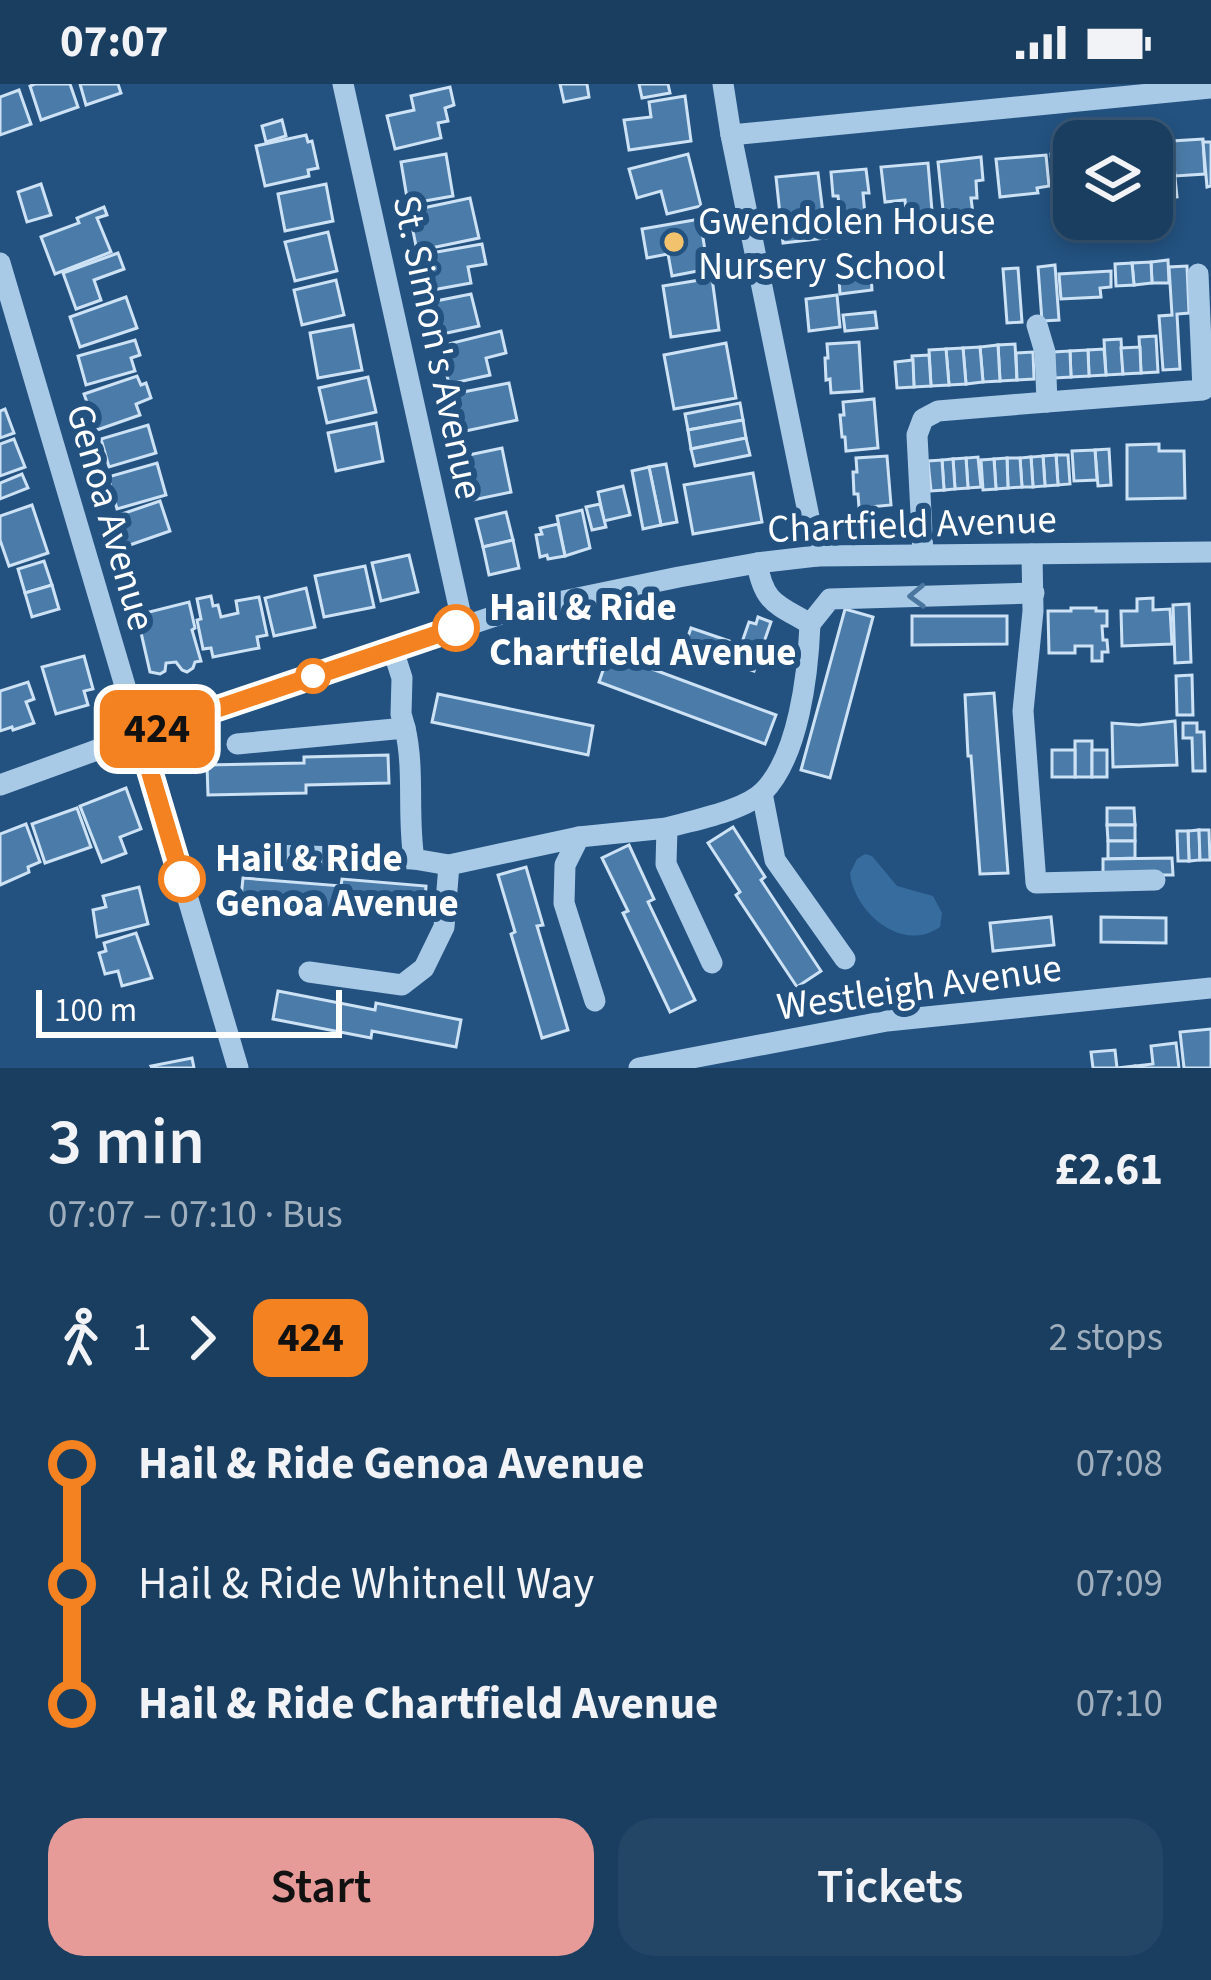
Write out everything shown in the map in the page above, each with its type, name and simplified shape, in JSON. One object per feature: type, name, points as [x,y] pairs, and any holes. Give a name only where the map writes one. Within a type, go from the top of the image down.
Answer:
[{"type":"street","name":"St. Simon's Avenue","points":[[343,84],[463,626]]},
{"type":"street","points":[[723,84],[818,556]]},
{"type":"street","points":[[731,135],[1211,88]]},
{"type":"street","name":"Genoa Avenue","points":[[0,263],[238,1068]]},
{"type":"street","points":[[923,554],[917,435],[923,419],[938,411],[1207,390],[1198,274]]},
{"type":"street","points":[[1037,325],[1045,352],[1047,402]]},
{"type":"street","name":"Chartfield Avenue","points":[[0,785],[463,626],[551,601],[818,556],[1211,552]]},
{"type":"street","points":[[1032,554],[1034,592],[1023,711],[1036,883],[1155,880]]},
{"type":"street","points":[[757,563],[764,592],[810,624]]},
{"type":"street","points":[[269,855],[414,859],[449,865],[579,837],[667,828],[742,804],[762,793],[787,757],[808,661],[810,624],[830,599],[1034,592]]},
{"type":"street","points":[[393,650],[402,678],[401,714],[411,766],[414,859]]},
{"type":"street","points":[[237,744],[405,728]]},
{"type":"street","points":[[762,793],[775,860],[845,959]]},
{"type":"street","points":[[667,828],[666,863],[712,963]]},
{"type":"street","points":[[579,837],[565,865],[564,903],[595,1001]]},
{"type":"street","points":[[309,972],[402,985],[424,968],[444,927],[449,865]]},
{"type":"street","name":"Westleigh Avenue","points":[[639,1068],[887,1021],[1211,988]]},
{"type":"shaded area","points":[[865,854],[897,886],[933,896],[942,913],[940,927],[910,935],[882,925],[870,914],[853,888],[850,873]]},
{"type":"building","points":[[70,84],[78,107],[41,120],[30,86]]},
{"type":"building","points":[[80,84],[118,84],[121,93],[86,105]]},
{"type":"building","points":[[560,84],[587,84],[589,97],[564,102]]},
{"type":"building","points":[[639,84],[668,84],[670,93],[642,98]]},
{"type":"building","points":[[450,87],[454,105],[445,108],[448,121],[438,123],[441,138],[395,149],[387,116],[414,110],[411,96]]},
{"type":"building","points":[[19,90],[31,124],[0,135],[0,97]]},
{"type":"building","points":[[685,96],[691,141],[629,150],[624,120],[651,117],[649,102]]},
{"type":"building","points":[[282,120],[286,136],[266,142],[262,126]]},
{"type":"building","points":[[306,135],[318,168],[308,170],[309,176],[265,186],[256,146]]},
{"type":"building","points":[[1203,139],[1205,174],[1175,176],[1173,141]]},
{"type":"building","points":[[1203,142],[1211,142],[1211,186],[1207,187]]},
{"type":"building","points":[[446,154],[453,196],[408,204],[401,162]]},
{"type":"building","points":[[688,154],[701,206],[667,214],[661,191],[637,198],[629,169]]},
{"type":"building","points":[[1046,155],[1049,186],[1037,188],[1038,193],[1000,197],[996,159]]},
{"type":"building","points":[[981,157],[983,180],[976,181],[977,198],[971,198],[973,214],[966,214],[967,222],[944,220],[938,162]]},
{"type":"building","points":[[928,163],[933,223],[907,226],[905,200],[885,202],[881,167]]},
{"type":"building","points":[[866,169],[866,226],[842,229],[831,172]]},
{"type":"building","points":[[818,173],[826,238],[783,243],[776,177]]},
{"type":"building","points":[[41,184],[51,215],[27,222],[18,192]]},
{"type":"building","points":[[326,184],[333,221],[285,231],[278,194]]},
{"type":"building","points":[[470,198],[479,238],[417,251],[409,211]]},
{"type":"building","points":[[104,207],[107,215],[97,218],[111,252],[55,274],[41,237],[79,223],[77,218]]},
{"type":"building","name":"Gwendolen House Nursery School","points":[[700,219],[708,269],[672,276],[668,254],[647,258],[642,229]]},
{"type":"building","points":[[328,232],[337,271],[295,281],[285,242]]},
{"type":"building","points":[[482,244],[486,264],[468,267],[471,283],[427,291],[420,255]]},
{"type":"building","points":[[118,253],[124,269],[94,280],[101,300],[76,309],[63,273]]},
{"type":"building","points":[[1168,260],[1169,283],[1152,283],[1151,262]]},
{"type":"building","points":[[1151,262],[1152,283],[1134,285],[1132,263]]},
{"type":"building","points":[[1132,263],[1134,285],[1116,286],[1115,264]]},
{"type":"building","points":[[1055,265],[1059,320],[1042,321],[1038,267]]},
{"type":"building","points":[[1187,266],[1189,313],[1177,314],[1180,369],[1163,370],[1159,316],[1172,315],[1169,267]]},
{"type":"building","points":[[1018,268],[1022,322],[1007,323],[1003,269]]},
{"type":"building","points":[[1111,271],[1111,287],[1100,288],[1101,297],[1061,299],[1059,274]]},
{"type":"building","points":[[871,274],[872,290],[840,294],[839,278]]},
{"type":"building","points":[[712,278],[719,330],[671,337],[663,286]]},
{"type":"building","points":[[336,280],[344,315],[302,325],[294,290]]},
{"type":"building","points":[[471,294],[479,326],[438,335],[431,302]]},
{"type":"building","points":[[837,295],[840,327],[809,331],[806,299]]},
{"type":"building","points":[[126,297],[137,328],[80,347],[70,317]]},
{"type":"building","points":[[875,312],[877,328],[845,331],[843,315]]},
{"type":"building","points":[[353,325],[362,370],[318,378],[310,333]]},
{"type":"building","points":[[501,331],[506,353],[486,358],[490,375],[449,384],[440,346]]},
{"type":"building","points":[[1156,336],[1158,372],[1141,373],[1139,337]]},
{"type":"building","points":[[1121,339],[1123,374],[1106,375],[1104,340]]},
{"type":"building","points":[[135,340],[140,355],[131,358],[135,371],[86,385],[78,356]]},
{"type":"building","points":[[859,342],[862,391],[831,393],[830,379],[826,380],[827,344]]},
{"type":"building","points":[[726,343],[736,398],[674,409],[664,355]]},
{"type":"building","points":[[1015,344],[1017,380],[1000,381],[998,345]]},
{"type":"building","points":[[998,345],[1000,381],[983,382],[980,347]]},
{"type":"building","points":[[980,347],[983,382],[966,384],[963,348]]},
{"type":"building","points":[[1140,347],[1141,373],[1123,374],[1121,348]]},
{"type":"building","points":[[963,348],[966,384],[949,385],[946,349]]},
{"type":"building","points":[[946,349],[949,385],[931,386],[929,350]]},
{"type":"building","points":[[1104,349],[1106,375],[1089,376],[1088,350]]},
{"type":"building","points":[[1088,350],[1089,376],[1071,377],[1070,351]]},
{"type":"building","points":[[1070,351],[1071,377],[1055,378],[1053,352]]},
{"type":"building","points":[[1033,352],[1034,379],[1017,380],[1016,353]]},
{"type":"building","points":[[929,355],[931,386],[914,387],[912,356]]},
{"type":"building","points":[[913,360],[914,387],[897,388],[895,362]]},
{"type":"building","points":[[137,376],[141,385],[146,383],[151,398],[136,404],[140,415],[97,430],[84,394]]},
{"type":"building","points":[[368,377],[376,412],[327,423],[319,388]]},
{"type":"building","points":[[509,383],[517,420],[461,432],[453,394]]},
{"type":"building","points":[[874,399],[878,448],[846,451],[840,415],[844,415],[843,402]]},
{"type":"building","points":[[740,403],[743,420],[688,430],[685,414]]},
{"type":"building","points":[[5,409],[14,433],[0,438],[0,411]]},
{"type":"building","points":[[743,420],[746,438],[691,449],[688,430]]},
{"type":"building","points":[[376,423],[383,461],[336,471],[328,433]]},
{"type":"building","points":[[148,425],[156,453],[109,467],[101,439]]},
{"type":"building","points":[[746,438],[750,455],[695,466],[691,449]]},
{"type":"building","points":[[14,439],[25,467],[0,476],[0,444]]},
{"type":"building","points":[[1159,444],[1159,451],[1184,451],[1185,498],[1127,499],[1127,445]]},
{"type":"building","points":[[502,448],[511,492],[473,500],[464,456]]},
{"type":"building","points":[[1109,449],[1111,485],[1098,486],[1095,450]]},
{"type":"building","points":[[1095,450],[1097,480],[1074,481],[1072,451]]},
{"type":"building","points":[[1056,455],[1068,455],[1070,484],[1058,485]]},
{"type":"building","points":[[1056,455],[1058,485],[1045,486],[1043,456]]},
{"type":"building","points":[[887,456],[891,505],[859,508],[858,494],[854,494],[856,458]]},
{"type":"building","points":[[1043,456],[1045,486],[1033,487],[1031,457]]},
{"type":"building","points":[[978,457],[981,487],[968,488],[966,458]]},
{"type":"building","points":[[1031,457],[1033,487],[1022,487],[1020,458]]},
{"type":"building","points":[[966,458],[968,488],[955,489],[953,459]]},
{"type":"building","points":[[1007,458],[1020,458],[1022,487],[1008,488]]},
{"type":"building","points":[[1007,458],[1008,488],[996,489],[994,459]]},
{"type":"building","points":[[953,459],[955,489],[944,490],[942,460]]},
{"type":"building","points":[[994,459],[996,489],[983,490],[981,460]]},
{"type":"building","points":[[942,460],[944,490],[931,491],[928,461]]},
{"type":"building","points":[[157,463],[166,495],[117,509],[108,477]]},
{"type":"building","points":[[666,464],[677,522],[661,525],[649,467]]},
{"type":"building","points":[[649,467],[661,525],[643,529],[632,471]]},
{"type":"building","points":[[753,473],[762,522],[693,534],[684,485]]},
{"type":"building","points":[[22,474],[28,488],[0,499],[0,483]]},
{"type":"building","points":[[623,486],[630,515],[604,521],[598,492]]},
{"type":"building","points":[[160,501],[170,531],[127,546],[116,516]]},
{"type":"building","points":[[600,504],[606,527],[592,530],[586,507]]},
{"type":"building","points":[[32,505],[48,553],[9,566],[0,540],[0,516]]},
{"type":"building","points":[[582,510],[590,548],[565,556],[557,516]]},
{"type":"building","points":[[506,512],[513,540],[483,547],[476,519]]},
{"type":"building","points":[[558,524],[565,556],[540,557],[536,535],[542,534],[540,528]]},
{"type":"building","points":[[513,540],[519,568],[489,575],[483,547]]},
{"type":"building","points":[[409,555],[418,592],[381,601],[372,563]]},
{"type":"building","points":[[44,561],[52,585],[25,593],[18,569]]},
{"type":"building","points":[[365,566],[374,607],[324,617],[315,576]]},
{"type":"building","points":[[52,585],[59,609],[32,617],[25,593]]},
{"type":"building","points":[[306,588],[315,627],[274,636],[265,598]]},
{"type":"building","points":[[211,596],[221,617],[238,613],[236,601],[259,597],[267,635],[257,637],[259,648],[213,657],[211,648],[203,649],[197,599]]},
{"type":"building","points":[[1153,598],[1153,610],[1170,609],[1172,644],[1122,646],[1121,611],[1137,611],[1137,599]]},
{"type":"building","points":[[189,602],[201,661],[187,672],[176,662],[166,663],[160,674],[150,672],[137,615]]},
{"type":"building","points":[[1189,604],[1191,662],[1175,663],[1173,605]]},
{"type":"building","points":[[845,609],[873,617],[830,778],[801,770]]},
{"type":"building","points":[[1048,611],[1107,611],[1107,626],[1102,626],[1108,652],[1102,652],[1102,661],[1092,661],[1092,646],[1075,646],[1075,653],[1049,653]]},
{"type":"building","points":[[912,616],[1007,616],[1007,644],[912,645]]},
{"type":"building","points":[[758,617],[771,622],[754,671],[684,648],[691,628],[741,645],[749,622],[756,624]]},
{"type":"building","points":[[609,653],[776,715],[765,744],[599,682]]},
{"type":"building","points":[[84,656],[93,689],[84,691],[88,705],[56,714],[42,667]]},
{"type":"building","points":[[1192,675],[1193,715],[1177,715],[1176,676]]},
{"type":"building","points":[[28,682],[34,699],[26,702],[34,723],[0,731],[0,691]]},
{"type":"building","points":[[994,693],[1008,873],[980,874],[965,695]]},
{"type":"building","points":[[438,694],[593,726],[588,755],[432,722]]},
{"type":"building","points":[[1175,721],[1177,765],[1113,767],[1112,723]]},
{"type":"building","points":[[1183,723],[1197,723],[1197,732],[1204,732],[1205,771],[1193,771],[1192,738],[1183,738]]},
{"type":"building","points":[[1075,741],[1092,741],[1092,777],[1075,777]]},
{"type":"building","points":[[1052,750],[1075,750],[1075,777],[1052,777]]},
{"type":"building","points":[[1092,750],[1107,750],[1107,777],[1092,777]]},
{"type":"building","points":[[388,755],[389,783],[306,785],[306,793],[208,795],[207,765]]},
{"type":"building","points":[[126,788],[141,829],[120,837],[126,853],[102,862],[80,806]]},
{"type":"building","points":[[77,808],[91,847],[45,863],[32,824]]},
{"type":"building","points":[[1107,808],[1134,808],[1135,825],[1107,825]]},
{"type":"building","points":[[26,824],[40,862],[0,885],[0,834]]},
{"type":"building","points":[[1107,825],[1135,825],[1135,841],[1108,841]]},
{"type":"building","points":[[733,827],[765,877],[761,880],[821,971],[797,987],[708,843]]},
{"type":"building","points":[[1199,830],[1200,860],[1189,861],[1188,831]]},
{"type":"building","points":[[1199,830],[1209,830],[1210,860],[1200,860]]},
{"type":"building","points":[[1177,831],[1188,831],[1189,861],[1178,861]]},
{"type":"building","points":[[1108,841],[1135,841],[1135,858],[1108,859]]},
{"type":"building","points":[[629,845],[654,899],[648,902],[695,1000],[670,1012],[602,858]]},
{"type":"building","points":[[1172,858],[1173,875],[1103,875],[1103,859]]},
{"type":"building","points":[[526,867],[543,925],[537,926],[568,1030],[542,1038],[498,875]]},
{"type":"building","points":[[243,878],[341,886],[342,879],[426,886],[424,915],[339,908],[339,916],[240,907]]},
{"type":"building","points":[[139,887],[148,924],[97,937],[93,910],[106,907],[103,896]]},
{"type":"building","points":[[1051,917],[1054,945],[993,951],[990,923]]},
{"type":"building","points":[[1101,917],[1166,918],[1166,943],[1101,942]]},
{"type":"building","points":[[136,933],[152,978],[122,986],[118,971],[105,974],[99,953],[106,951],[104,943]]},
{"type":"building","points":[[278,991],[461,1020],[456,1047],[372,1031],[371,1038],[273,1019]]},
{"type":"building","points":[[1211,1029],[1211,1068],[1184,1068],[1180,1032]]},
{"type":"building","points":[[1176,1043],[1179,1068],[1135,1068],[1153,1064],[1151,1046]]},
{"type":"building","points":[[1115,1050],[1117,1068],[1093,1068],[1091,1052]]},
{"type":"building","points":[[192,1058],[194,1068],[151,1066]]},
{"type":"bus line","name":"424","points":[[182,879],[139,735],[456,628]]},
{"type":"place","name":"Gwendolen House Nursery School","points":[[674,242]]},
{"type":"place","name":"Hail & Ride Chartfield Avenue","points":[[456,628]]},
{"type":"place","name":"Hail & Ride Genoa Avenue","points":[[182,879]]}]
